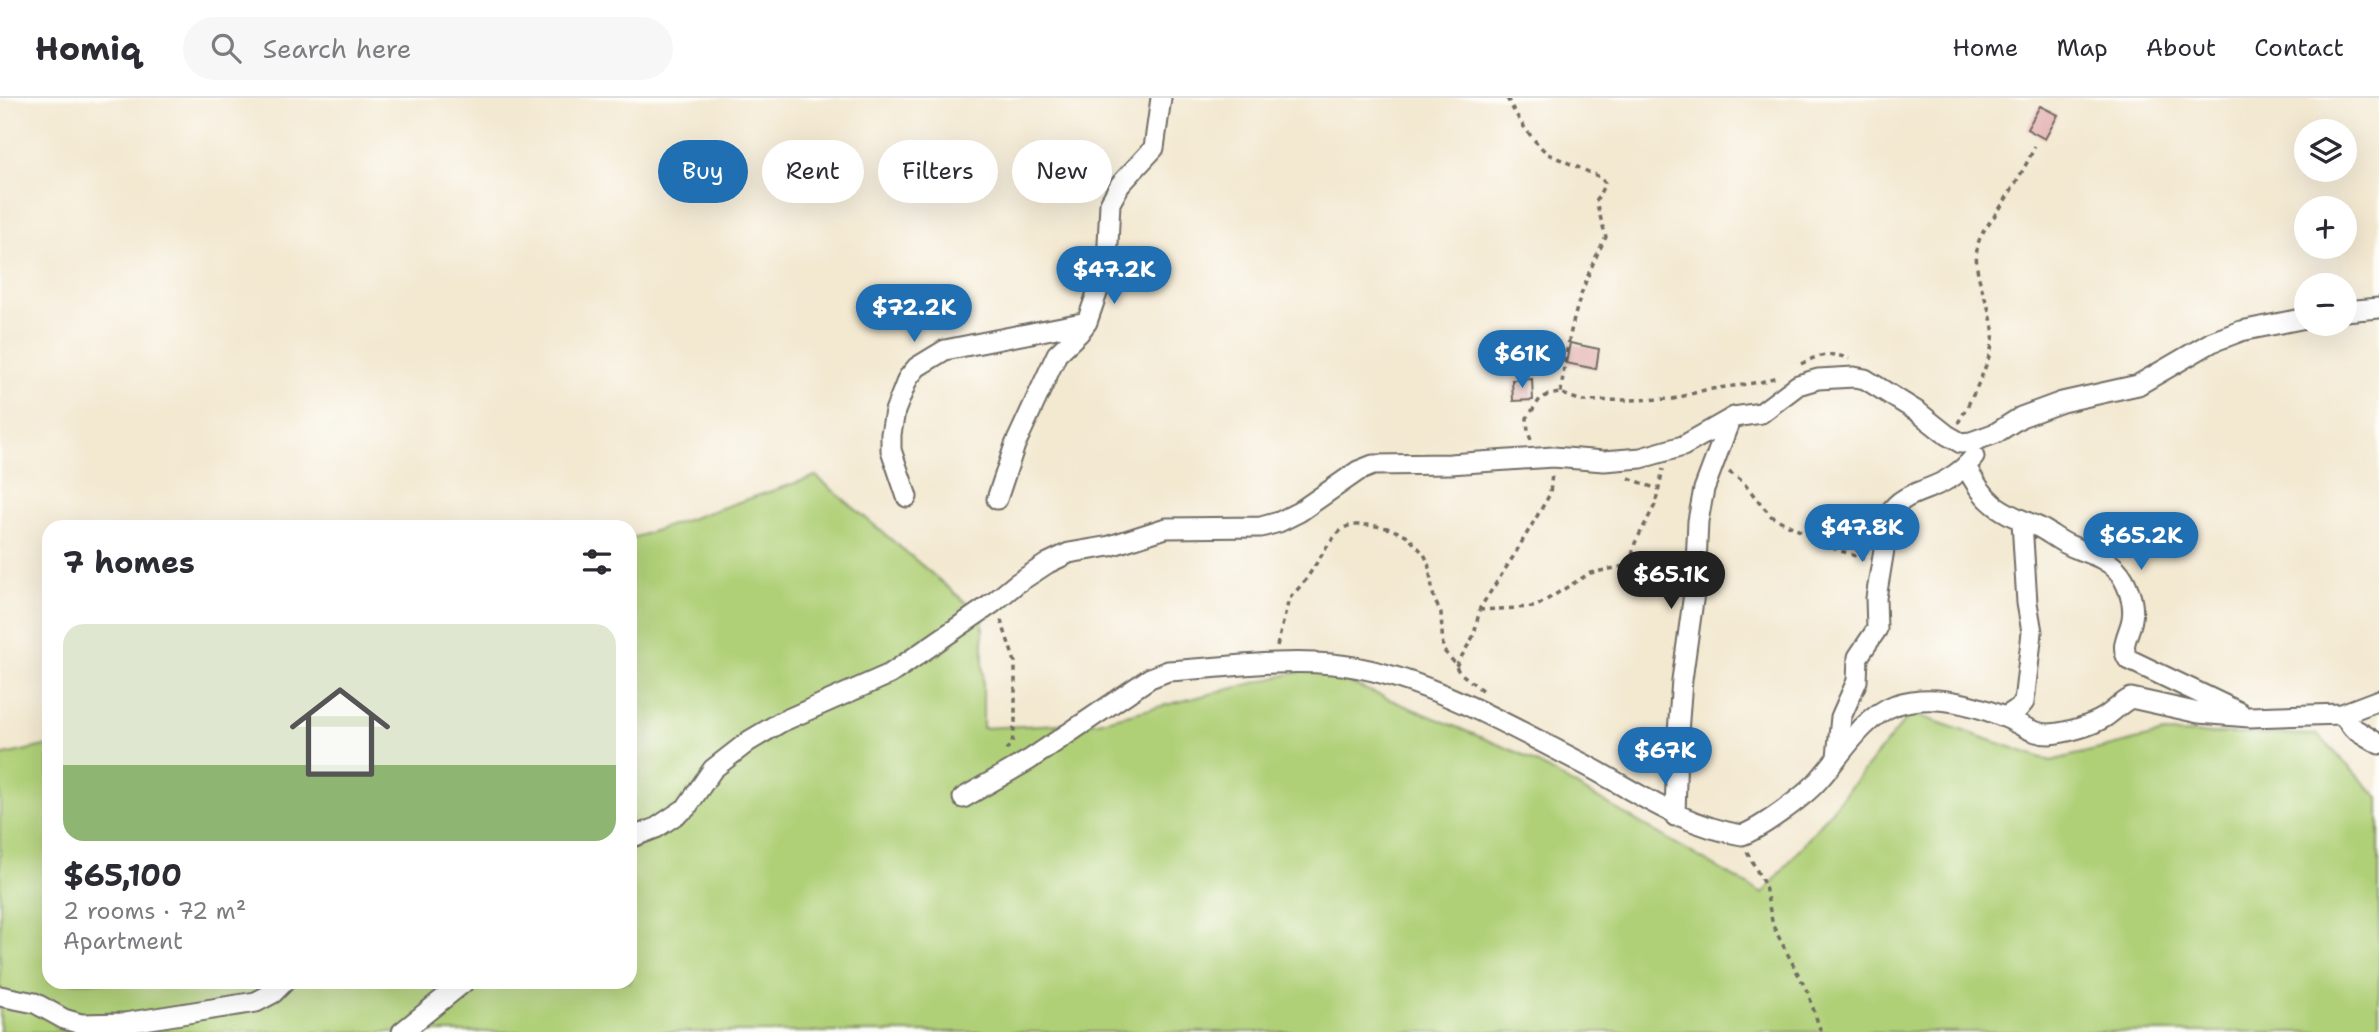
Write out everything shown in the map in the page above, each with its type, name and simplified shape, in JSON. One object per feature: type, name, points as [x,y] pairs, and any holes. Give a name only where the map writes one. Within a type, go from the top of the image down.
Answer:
[{"type":"street","points":[[997,499],[1020,433],[1057,354],[1087,322],[1107,264],[1110,203],[1121,185],[1154,148],[1161,98]]},
{"type":"street","points":[[2357,310],[2379,308]]},
{"type":"street","points":[[637,835],[656,828],[685,808],[713,769],[749,741],[781,722],[890,674],[1037,570],[1069,553],[1110,546],[1166,528],[1261,527],[1279,522],[1299,512],[1359,471],[1373,466],[1546,458],[1626,461],[1683,446],[1734,417],[1761,413],[1806,381],[1854,377],[1872,382],[1918,412],[1949,437],[1961,443],[1971,442],[1996,433],[2021,417],[2062,402],[2138,385],[2222,338],[2241,331],[2294,320]]},
{"type":"street","points":[[907,497],[891,450],[891,434],[895,411],[908,378],[917,366],[945,350],[1087,322]]},
{"type":"street","points":[[1675,816],[1682,680],[1695,586],[1698,521],[1704,488],[1730,420]]},
{"type":"street","points":[[1836,758],[1841,718],[1857,681],[1858,657],[1877,629],[1876,598],[1886,526],[1893,508],[1910,496],[1946,481],[1966,466],[1996,433]]},
{"type":"street","points":[[1966,466],[1986,499],[2022,522],[2036,526],[2069,546],[2109,563],[2117,570],[2132,603],[2133,616],[2123,647],[2128,659],[2249,717]]},
{"type":"street","points":[[2004,717],[2024,702],[2032,632],[2027,603],[2022,522]]},
{"type":"street","points":[[963,798],[1029,760],[1157,674],[1168,671],[1333,664],[1400,678],[1507,724],[1594,769],[1675,816],[1738,835],[1745,834],[1796,801],[1882,711],[1917,700],[1949,700],[2004,717],[2030,731],[2048,734],[2101,719],[2134,698],[2199,713],[2249,717],[2342,714],[2379,700]]},
{"type":"street","points":[[2342,714],[2353,728],[2379,744]]},
{"type":"street","points":[[0,996],[35,1003],[81,1024],[125,1023],[256,1002],[277,989]]},
{"type":"street","points":[[402,1032],[455,989]]},
{"type":"path","points":[[1507,98],[1518,119],[1548,154],[1600,177],[1605,183],[1596,202],[1606,237],[1587,274],[1567,352],[1561,393]]},
{"type":"path","points":[[1949,437],[1974,397],[1994,339],[1992,319],[1978,278],[1976,260],[1979,240],[2015,185],[2035,146]]},
{"type":"path","points":[[1801,364],[1827,354],[1838,354],[1858,365]]},
{"type":"path","points":[[1456,666],[1474,635],[1479,610],[1550,494],[1546,458],[1528,432],[1527,418],[1540,399],[1561,393],[1582,401],[1672,399],[1777,377]]},
{"type":"path","points":[[1479,610],[1535,607],[1590,573],[1625,566],[1655,505],[1668,450]]},
{"type":"path","points":[[1717,453],[1730,473],[1748,487],[1766,513],[1833,548],[1882,565]]},
{"type":"path","points":[[1272,665],[1289,599],[1343,528],[1370,525],[1406,535],[1424,554],[1428,562],[1434,599],[1441,613],[1442,647],[1465,678],[1491,697]]},
{"type":"path","points":[[993,603],[1006,629],[1015,662],[1016,722],[1012,743],[1000,757]]},
{"type":"path","points":[[1738,835],[1760,875],[1773,926],[1808,993],[1821,1032]]},
{"type":"green space","points":[[816,476],[983,617],[983,728],[1098,722],[1314,668],[1519,753],[1763,894],[1911,713],[2051,761],[2164,733],[2318,735],[2379,798],[2379,1032],[0,1032],[0,756],[42,747],[42,989],[637,989],[637,537]]},
{"type":"building","points":[[2040,106],[2058,115],[2045,139],[2027,129]]},
{"type":"building","points":[[1570,343],[1599,349],[1596,369],[1566,363]]},
{"type":"building","points":[[1532,379],[1533,400],[1513,401],[1512,380]]},
{"type":"building","points":[[1846,519],[1872,525],[1867,547],[1841,541]]}]
